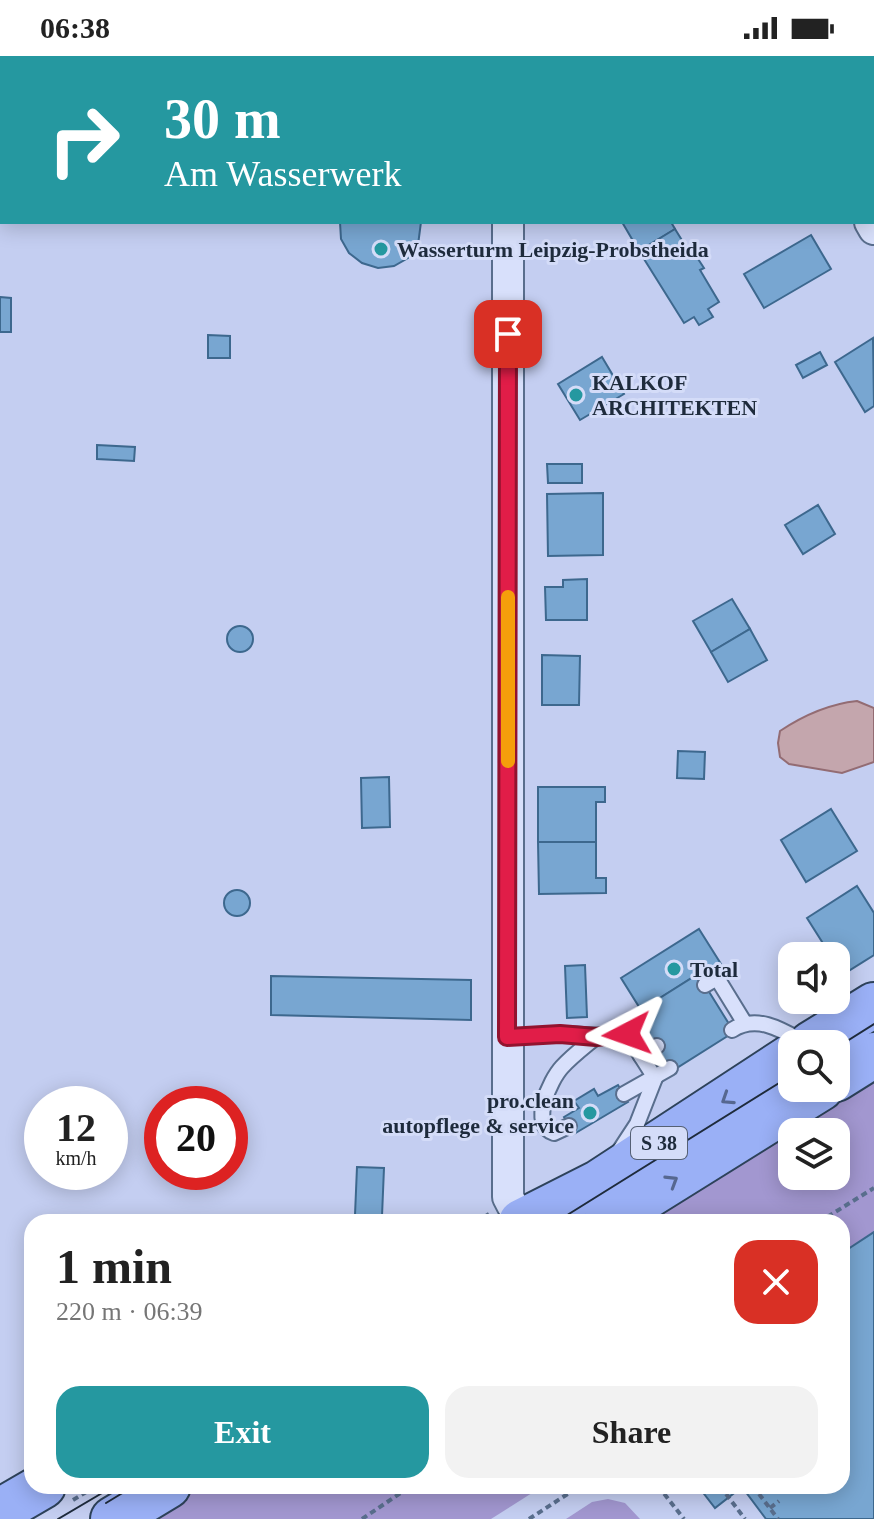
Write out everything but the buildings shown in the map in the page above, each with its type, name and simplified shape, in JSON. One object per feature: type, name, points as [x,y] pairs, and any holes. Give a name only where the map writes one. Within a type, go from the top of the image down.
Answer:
[{"type":"main road","points":[[832,1030],[874,1005]]},
{"type":"main road","points":[[850,1070],[874,1055]]},
{"type":"main road","name":"S 38","points":[[602,1202],[778,1067]]},
{"type":"main road","name":"S 38","points":[[553,1214],[602,1202],[794,1102]]},
{"type":"main road","points":[[0,1511],[29,1494]]},
{"type":"main road","points":[[113,1519],[155,1494]]},
{"type":"street","points":[[508,224],[508,1197],[517,1214]]},
{"type":"lane","points":[[705,985],[717,978],[725,1004],[738,1026],[765,1024],[778,1030]]},
{"type":"lane","points":[[507,1037],[560,1034],[596,1037],[627,1034],[643,1024]]},
{"type":"lane","points":[[627,1034],[655,1078]]},
{"type":"lane","points":[[569,1126],[554,1133],[548,1131],[542,1117],[545,1102],[560,1069],[596,1037]]},
{"type":"lane","points":[[641,1056],[657,1046]]},
{"type":"lane","points":[[624,1094],[670,1068]]},
{"type":"lane","points":[[602,1202],[655,1078]]},
{"type":"path","points":[[832,1214],[874,1188]]},
{"type":"path","points":[[362,1519],[399,1494]]},
{"type":"path","points":[[529,1519],[568,1494]]},
{"type":"path","points":[[664,1494],[684,1519]]},
{"type":"path","points":[[726,1494],[745,1519]]},
{"type":"path","points":[[759,1494],[778,1519]]},
{"type":"path","points":[[770,1508],[779,1501]]},
{"type":"shaded area","points":[[857,701],[874,708],[874,762],[842,773],[789,764],[780,757],[780,731],[817,711]]},
{"type":"shaded area","points":[[874,1078],[874,1232],[850,1248],[850,1214],[646,1214],[778,1135],[778,1190],[850,1190],[850,1118],[807,1118],[834,1102],[850,1102],[850,1092]]},
{"type":"shaded area","points":[[178,1494],[530,1494],[491,1519],[136,1519]]},
{"type":"shaded area","points":[[608,1499],[625,1503],[640,1519],[566,1519],[592,1502]]},
{"type":"tram line","points":[[850,1039],[874,1024]]},
{"type":"tram line","points":[[569,1214],[778,1084]]},
{"type":"tram line","points":[[58,1519],[100,1494]]},
{"type":"tram line","points":[[106,1503],[121,1494]]},
{"type":"slow traffic","points":[[508,597],[508,761]]},
{"type":"place","name":"Wasserturm Leipzig-Probstheida","points":[[381,249]]},
{"type":"place","name":"KALKOF ARCHITEKTEN","points":[[576,395]]},
{"type":"place","name":"Total","points":[[674,969]]},
{"type":"place","name":"pro.clean autopflege & service","points":[[590,1113]]},
{"type":"route","points":[[508,334],[507,1037],[627,1034]]}]
